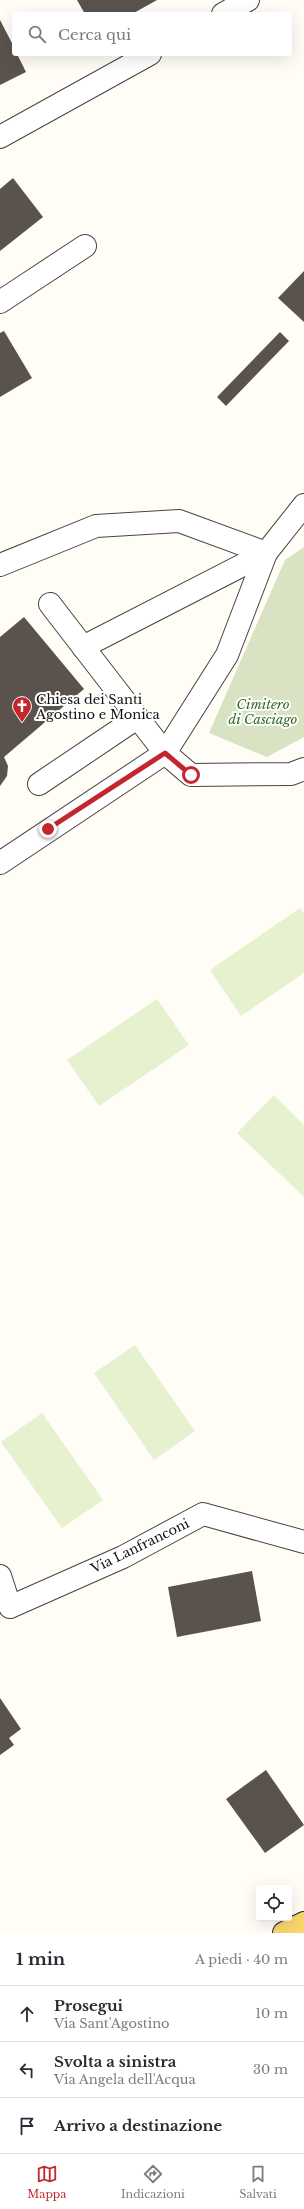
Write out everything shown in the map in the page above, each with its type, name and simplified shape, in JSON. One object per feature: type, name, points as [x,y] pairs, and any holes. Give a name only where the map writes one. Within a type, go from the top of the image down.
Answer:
[{"type":"main road","points":[[284,1933],[304,1923]]},
{"type":"street","points":[[227,12],[248,0]]},
{"type":"street","points":[[0,137],[146,56]]},
{"type":"street","points":[[0,302],[85,246]]},
{"type":"street","points":[[0,862],[165,753],[227,655],[266,553],[304,505]]},
{"type":"street","points":[[0,565],[96,526],[179,521],[266,553]]},
{"type":"street","points":[[83,647],[266,553]]},
{"type":"street","points":[[50,604],[165,753],[191,775],[291,774],[304,769]]},
{"type":"street","points":[[39,784],[137,718]]},
{"type":"street","name":"Via Lanfranconi","points":[[0,1576],[10,1607],[123,1557],[203,1514],[304,1542]]},
{"type":"green space","name":"Cimitero di Casciago","points":[[304,547],[304,737],[267,757],[209,733],[285,560]]},
{"type":"green space","points":[[300,908],[304,914],[304,973],[241,1016],[210,970]]},
{"type":"green space","points":[[157,999],[189,1045],[99,1106],[67,1060]]},
{"type":"green space","points":[[274,1095],[304,1125],[304,1197],[237,1133]]},
{"type":"green space","points":[[135,1345],[195,1431],[154,1460],[94,1373]]},
{"type":"green space","points":[[42,1413],[103,1500],[62,1528],[1,1442]]},
{"type":"building","points":[[77,0],[157,0],[136,12],[84,12]]},
{"type":"building","points":[[0,20],[12,43],[12,56],[18,56],[26,72],[0,85]]},
{"type":"building","points":[[13,178],[43,217],[0,251],[0,189]]},
{"type":"building","points":[[304,271],[304,322],[278,298]]},
{"type":"building","points":[[4,331],[32,378],[0,397],[0,333]]},
{"type":"building","points":[[280,332],[289,341],[226,406],[217,397]]},
{"type":"building","name":"Chiesa dei Santi Agostino e Monica","points":[[24,617],[84,689],[4,757],[8,766],[7,776],[0,786],[0,637]]},
{"type":"building","points":[[252,1571],[261,1621],[177,1637],[168,1587]]},
{"type":"building","points":[[0,1698],[21,1729],[9,1738],[14,1745],[0,1755]]},
{"type":"building","points":[[266,1770],[304,1825],[265,1853],[226,1799]]},
{"type":"place","name":"Chiesa dei Santi Agostino e Monica","points":[[22,723]]},
{"type":"route","points":[[48,829],[165,753],[191,775]]}]
